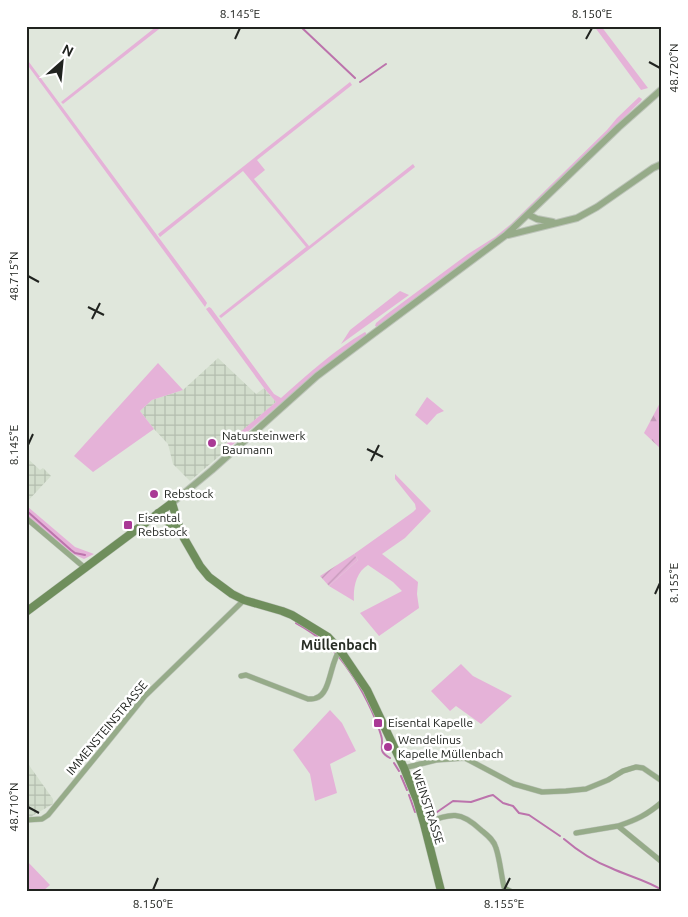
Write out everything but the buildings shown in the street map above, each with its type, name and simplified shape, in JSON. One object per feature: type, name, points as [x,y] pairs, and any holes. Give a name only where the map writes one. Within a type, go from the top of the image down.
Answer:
[{"type":"main road","points":[[26,612],[172,503]]},
{"type":"main road","name":"WEINSTRASSE","points":[[172,503],[181,533],[200,566],[209,577],[232,594],[244,600],[292,615],[328,637],[367,690],[417,800],[441,891]]},
{"type":"main road","name":"WEINSTRASSE","points":[[158,513],[181,533]]},
{"type":"street","points":[[172,503],[318,376],[506,236],[619,127],[662,89]]},
{"type":"street","points":[[506,236],[577,218],[662,164]]},
{"type":"street","points":[[529,215],[537,219],[557,222]]},
{"type":"street","points":[[26,518],[85,568]]},
{"type":"street","name":"IMMENSTEINSTRASSE","points":[[26,820],[42,819],[48,815],[145,696],[244,600]]},
{"type":"street","points":[[241,676],[246,675],[308,698],[315,698],[321,695],[325,689],[338,653]]},
{"type":"street","points":[[404,768],[436,760],[465,758],[514,784],[542,792],[586,789],[608,780],[623,771],[636,767],[643,768],[662,781]]},
{"type":"street","points":[[576,833],[618,826],[636,820],[649,813],[662,802]]},
{"type":"street","points":[[424,824],[446,815],[459,816],[473,822],[493,840],[496,846],[504,887],[510,891]]},
{"type":"street","points":[[618,826],[662,862]]},
{"type":"shaded area","points":[[218,358],[256,394],[264,388],[276,402],[227,444],[230,447],[190,481],[173,464],[168,444],[140,411],[152,400],[183,390]]},
{"type":"shaded area","points":[[26,457],[40,470],[43,468],[51,476],[26,503]]},
{"type":"shaded area","points":[[26,761],[53,799],[53,804],[32,816],[26,828]]},
{"type":"green space","points":[[157,26],[163,26],[63,104],[61,102]]},
{"type":"green space","points":[[594,26],[601,26],[648,88],[641,90]]},
{"type":"green space","points":[[26,58],[205,300],[207,303],[205,307],[26,63]]},
{"type":"green space","points":[[350,82],[352,85],[257,160],[265,170],[254,179],[309,246],[413,164],[415,167],[221,318],[219,316],[306,247],[243,171],[160,237],[158,234]]},
{"type":"green space","points":[[639,97],[642,99],[641,101],[510,228],[377,327],[375,326],[387,314],[511,224]]},
{"type":"green space","points":[[400,291],[409,295],[341,344],[350,330]]},
{"type":"green space","points":[[209,307],[274,394],[281,398],[342,347],[365,332],[366,335],[314,375],[230,447],[226,444],[276,402],[206,309]]},
{"type":"green space","points":[[158,363],[183,390],[152,400],[140,411],[154,429],[93,472],[74,456]]},
{"type":"green space","points":[[427,397],[444,411],[437,414],[427,425],[415,415]]},
{"type":"green space","points":[[662,399],[662,450],[644,433]]},
{"type":"green space","points":[[395,474],[431,511],[405,538],[382,554],[418,582],[419,608],[379,636],[360,613],[402,591],[393,582],[368,565],[356,581],[354,601],[329,586],[358,560],[354,554],[416,509],[415,504],[395,479]]},
{"type":"green space","points":[[28,507],[75,547],[94,554],[84,559],[73,554],[26,515]]},
{"type":"green space","points":[[354,554],[358,560],[329,586],[320,576]]},
{"type":"green space","points":[[461,664],[473,676],[512,696],[481,724],[456,706],[450,711],[431,691]]},
{"type":"green space","points":[[330,710],[342,723],[356,751],[330,764],[337,793],[315,801],[310,774],[293,750]]},
{"type":"green space","points":[[26,861],[50,885],[43,891],[26,891]]},
{"type":"waterway","points":[[300,26],[355,78]]},
{"type":"waterway","points":[[360,82],[386,64]]},
{"type":"waterway","points":[[28,512],[71,550],[85,555]]},
{"type":"waterway","points":[[296,623],[326,644],[345,664],[368,702],[381,735],[383,753],[390,758]]},
{"type":"waterway","points":[[394,763],[399,771]]},
{"type":"waterway","points":[[401,776],[407,790]]},
{"type":"waterway","points":[[409,795],[415,812]]},
{"type":"waterway","points":[[427,819],[453,801],[471,802],[493,795],[503,803],[513,806],[519,813],[529,815],[560,836]]},
{"type":"waterway","points":[[564,839],[580,852],[598,862],[650,883],[662,890]]},
{"type":"place","name":"Natursteinwerk Baumann","points":[[212,443]]},
{"type":"place","name":"Rebstock","points":[[154,494]]},
{"type":"place","name":"Eisental Rebstock","points":[[128,525]]},
{"type":"place","name":"Eisental Kapelle","points":[[378,723]]},
{"type":"place","name":"Wendelinus Kapelle Müllenbach","points":[[388,747]]},
{"type":"district","name":"Müllenbach","points":[[339,645]]}]
